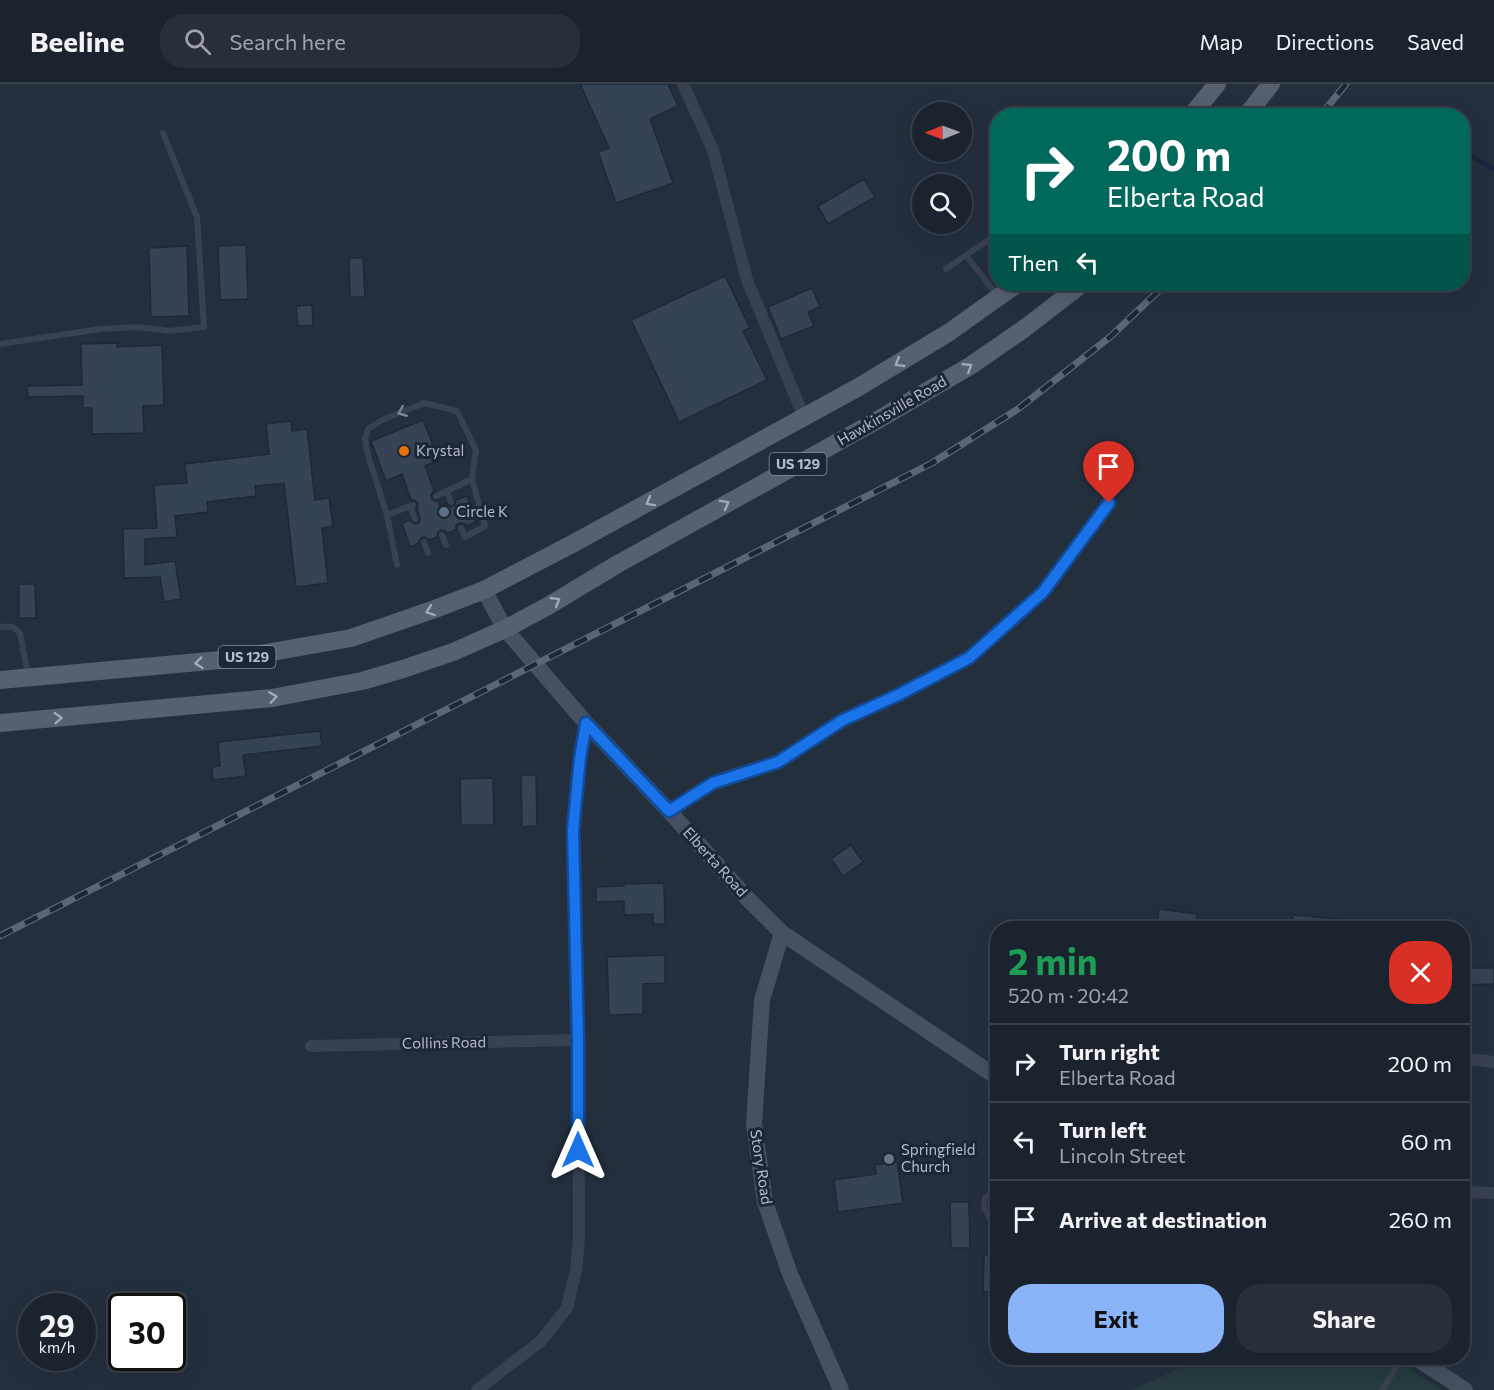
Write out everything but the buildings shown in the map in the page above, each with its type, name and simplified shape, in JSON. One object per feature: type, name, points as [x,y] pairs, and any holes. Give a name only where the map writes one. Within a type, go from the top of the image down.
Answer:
[{"type":"main road","points":[[1198,108],[1217,84]]},
{"type":"main road","points":[[1252,108],[1271,84]]},
{"type":"main road","name":"US 129","points":[[0,680],[232,660],[351,638],[435,609],[484,590],[584,538],[857,388],[948,333],[1007,291]]},
{"type":"main road","name":"Hawkinsville Road","points":[[505,629],[970,366],[1073,291]]},
{"type":"main road","name":"US 129","points":[[0,723],[272,698],[362,681],[403,669],[453,652],[505,629]]},
{"type":"street","points":[[683,84],[713,150],[747,280],[804,417]]},
{"type":"street","points":[[669,811],[713,783],[778,762],[843,720],[898,695],[969,658],[1043,592],[1109,503]]},
{"type":"street","name":"Elberta Road","points":[[484,590],[505,629],[586,723],[782,933],[990,1073]]},
{"type":"street","points":[[477,1390],[541,1341],[567,1308],[576,1270],[579,1239],[578,1040],[573,830],[586,723]]},
{"type":"street","name":"Story Road","points":[[782,933],[762,1000],[754,1124],[765,1202],[790,1274],[841,1390]]},
{"type":"street","name":"Collins Road","points":[[311,1046],[578,1040]]},
{"type":"street","points":[[1470,1060],[1494,1062]]},
{"type":"street","points":[[1470,1192],[1494,1193]]},
{"type":"street","points":[[1427,1365],[1465,1390]]},
{"type":"lane","points":[[0,344],[101,329],[137,327],[169,331],[204,327],[197,217],[164,133]]},
{"type":"lane","points":[[946,268],[990,239]]},
{"type":"lane","points":[[966,255],[990,286]]},
{"type":"lane","points":[[993,291],[998,297]]},
{"type":"lane","points":[[398,565],[387,515],[365,439],[368,429],[382,420],[424,403],[457,411],[476,450],[472,479],[485,526],[465,537],[461,528]]},
{"type":"lane","points":[[436,496],[472,479]]},
{"type":"lane","points":[[447,491],[451,502]]},
{"type":"lane","points":[[387,515],[412,505],[415,519]]},
{"type":"lane","points":[[442,535],[446,545]]},
{"type":"lane","points":[[424,542],[428,553]]},
{"type":"lane","points":[[0,627],[16,628],[20,633],[28,678]]},
{"type":"lane","points":[[990,1194],[985,1197],[984,1208],[990,1218]]},
{"type":"lane","points":[[1382,1390],[1398,1365]]},
{"type":"green space","points":[[1187,1365],[1404,1365],[1442,1390],[1132,1390]]},
{"type":"waterway","points":[[1470,156],[1494,169]]},
{"type":"railway","points":[[1326,108],[1346,84]]},
{"type":"railway","points":[[0,936],[932,463],[1018,409],[1110,337],[1159,291]]},
{"type":"place","name":"Krystal","points":[[404,451]]},
{"type":"place","name":"Circle K","points":[[444,512]]},
{"type":"place","name":"Springfield Church","points":[[889,1159]]},
{"type":"route","points":[[578,1150],[573,830],[586,723],[669,811],[713,783],[778,762],[843,720],[898,695],[969,658],[1043,592],[1109,503]]}]
